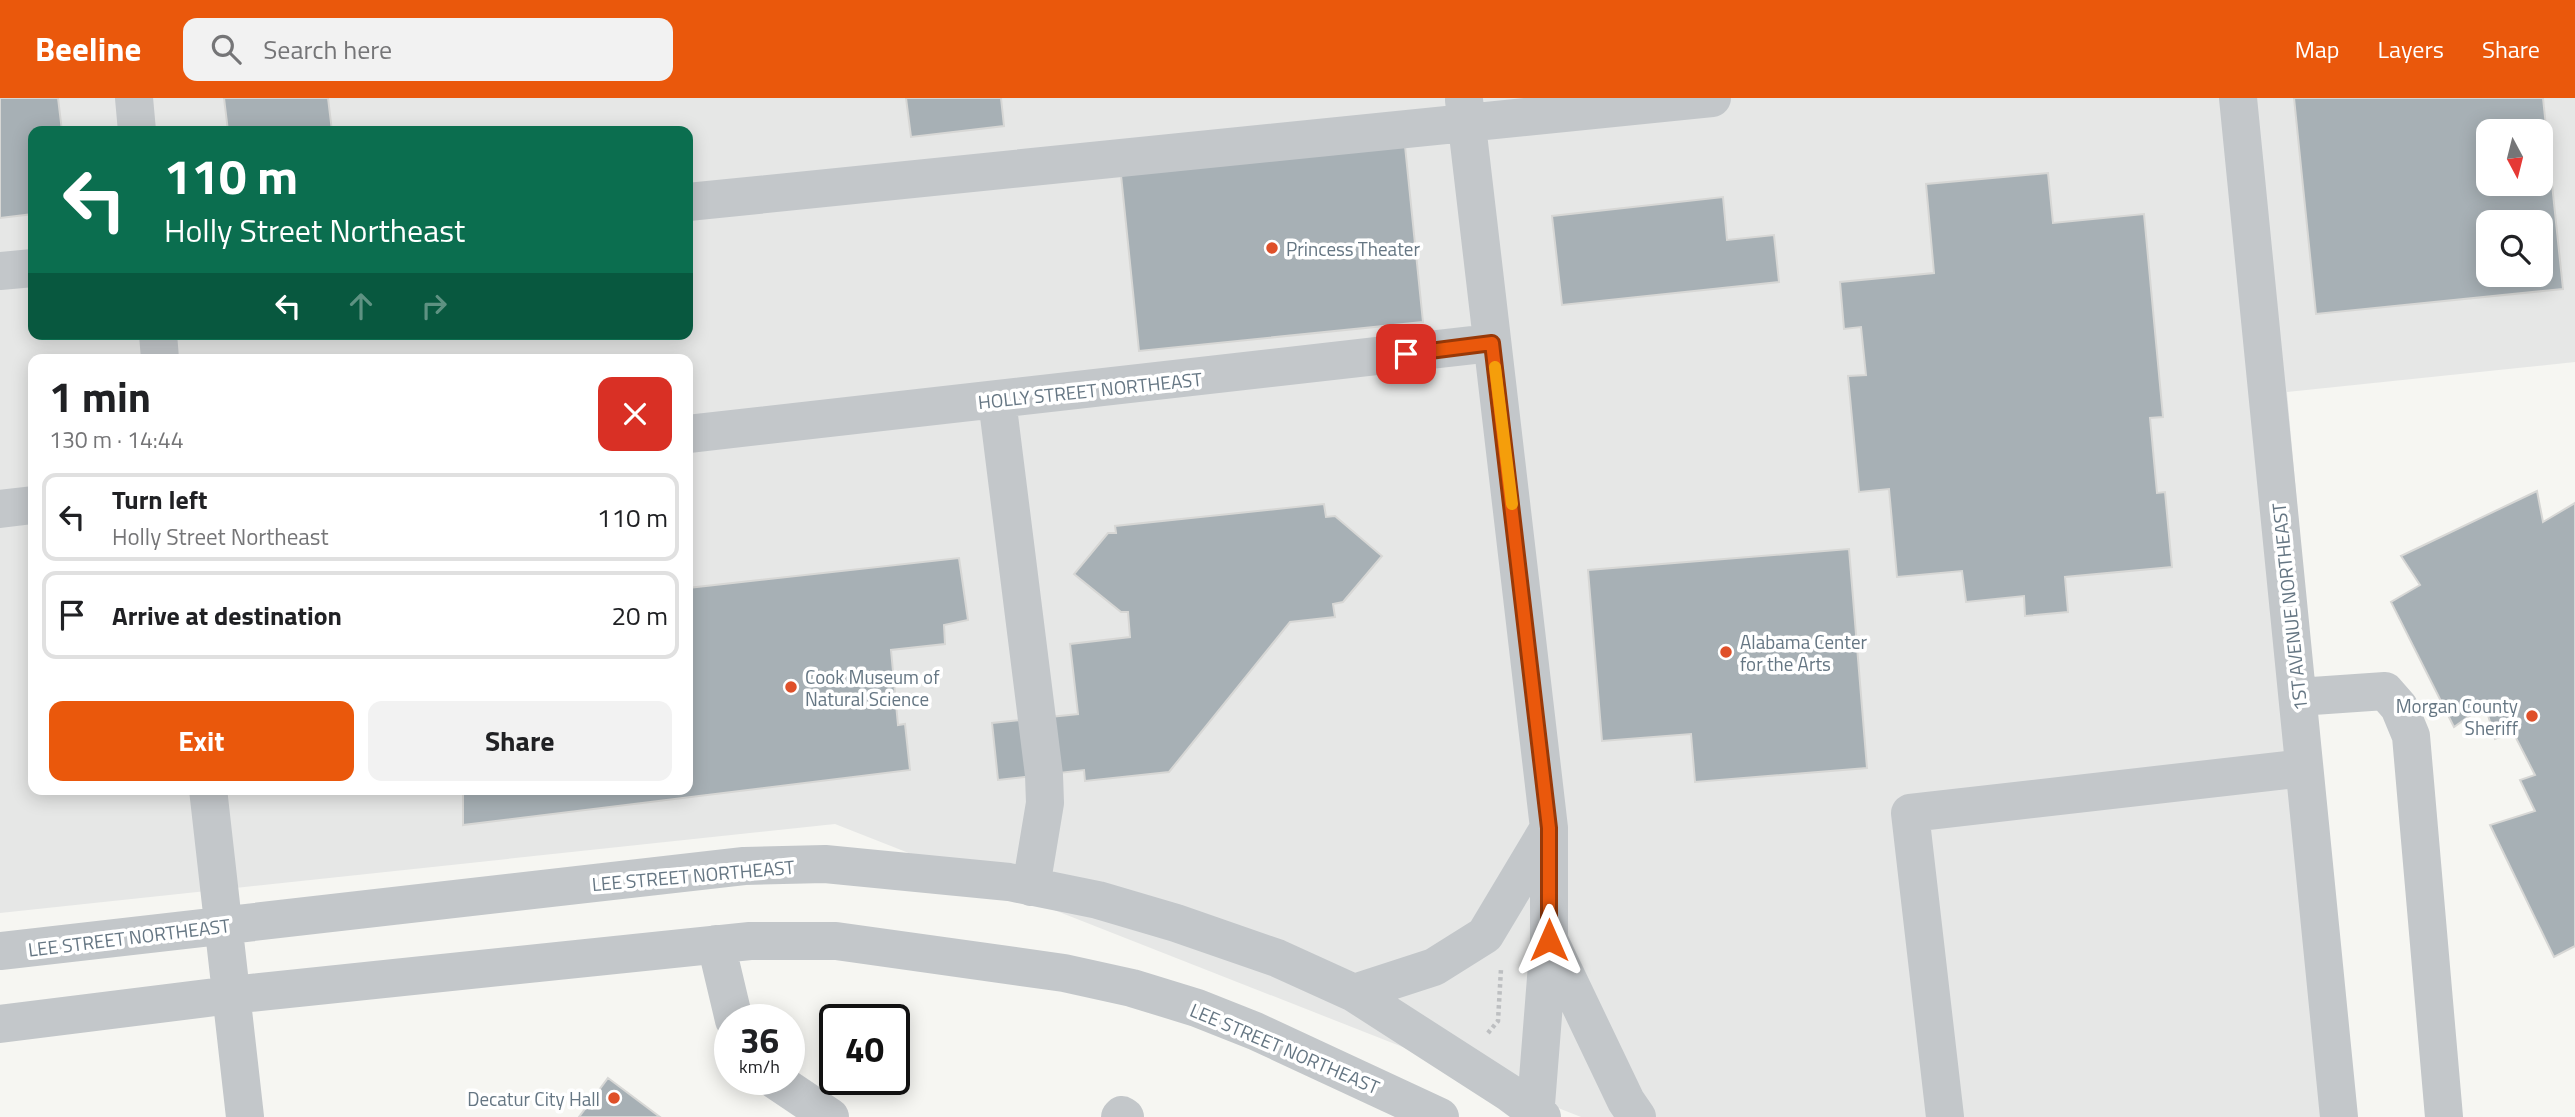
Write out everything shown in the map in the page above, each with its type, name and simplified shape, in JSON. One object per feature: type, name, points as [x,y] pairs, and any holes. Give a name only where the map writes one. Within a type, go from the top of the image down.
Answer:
[{"type":"street","points":[[134,98],[137,126]]},
{"type":"street","points":[[693,201],[1465,111],[1712,98]]},
{"type":"street","name":"1ST AVENUE NORTHEAST","points":[[2238,98],[2339,1117]]},
{"type":"street","points":[[1465,111],[1549,828],[1549,940],[1538,1116]]},
{"type":"street","points":[[0,271],[28,268]]},
{"type":"street","name":"HOLLY STREET NORTHEAST","points":[[693,433],[1492,343]]},
{"type":"street","points":[[1008,399],[1044,775],[1043,815],[1031,887]]},
{"type":"street","points":[[0,509],[28,506]]},
{"type":"street","points":[[2298,697],[2385,691],[2399,707],[2411,736],[2444,1117]]},
{"type":"street","points":[[1945,1117],[1910,813],[2304,768]]},
{"type":"street","points":[[209,795],[245,1117]]},
{"type":"street","points":[[1354,993],[1434,967],[1485,935],[1549,828]]},
{"type":"street","name":"LEE STREET NORTHEAST","points":[[0,951],[744,866],[825,864],[1009,882],[1098,900],[1176,923],[1277,958],[1354,993],[1508,1092],[1538,1116]]},
{"type":"street","points":[[1549,940],[1626,1101],[1637,1117]]},
{"type":"street","name":"LEE STREET NORTHEAST","points":[[0,1024],[231,995],[716,944],[750,941],[835,941],[1063,973],[1132,988],[1197,1008],[1255,1031],[1440,1117]]},
{"type":"street","points":[[716,944],[730,1004]]},
{"type":"street","points":[[797,1095],[830,1117]]},
{"type":"path","points":[[1490,1030],[1498,1021],[1502,958]]},
{"type":"shaded area","points":[[0,98],[2575,98],[2575,362],[2287,392],[2352,1117],[1581,1117],[835,824],[0,913]]},
{"type":"building","points":[[0,98],[58,98],[61,126],[28,126],[28,215],[0,218]]},
{"type":"building","points":[[224,98],[328,98],[331,126],[227,126]]},
{"type":"building","points":[[906,98],[1001,98],[1004,126],[911,137]]},
{"type":"building","points":[[2294,98],[2543,98],[2545,119],[2476,119],[2476,196],[2553,196],[2553,194],[2563,289],[2316,314]]},
{"type":"building","name":"Princess Theater","points":[[1405,146],[1423,322],[1139,351],[1121,175]]},
{"type":"building","points":[[2048,173],[2053,223],[2144,214],[2163,417],[2150,418],[2157,493],[2165,492],[2172,567],[2065,577],[2068,612],[2025,616],[2024,596],[1966,602],[1962,571],[1897,577],[1889,489],[1859,492],[1848,376],[1866,375],[1861,327],[1844,329],[1840,282],[1934,273],[1926,184]]},
{"type":"building","points":[[1723,197],[1727,240],[1774,235],[1779,282],[1562,305],[1552,216]]},
{"type":"building","name":"Morgan County Sheriff","points":[[2537,491],[2543,522],[2575,503],[2575,946],[2554,957],[2490,825],[2535,811],[2520,780],[2535,775],[2513,732],[2495,739],[2485,705],[2454,727],[2391,602],[2420,585],[2401,556]]},
{"type":"building","points":[[1324,504],[1326,517],[1335,516],[1382,556],[1343,602],[1333,604],[1335,617],[1290,622],[1169,772],[1085,781],[1084,770],[998,780],[992,723],[1078,714],[1070,644],[1130,637],[1128,612],[1121,612],[1074,574],[1108,533],[1116,533],[1115,526]]},
{"type":"building","name":"Alabama Center for the Arts","points":[[1849,549],[1867,768],[1695,782],[1691,734],[1602,741],[1588,570]]},
{"type":"building","name":"Cook Museum of Natural Science","points":[[959,558],[968,620],[944,625],[945,644],[891,650],[898,725],[905,724],[910,770],[463,825],[463,795],[693,795],[693,587]]},
{"type":"building","name":"Decatur City Hall","points":[[608,1078],[660,1117],[579,1117]]},
{"type":"slow traffic","points":[[1495,367],[1512,504]]},
{"type":"place","name":"Princess Theater","points":[[1272,248]]},
{"type":"place","name":"Alabama Center for the Arts","points":[[1726,652]]},
{"type":"place","name":"Cook Museum of Natural Science","points":[[791,687]]},
{"type":"place","name":"Morgan County Sheriff","points":[[2532,716]]},
{"type":"place","name":"Decatur City Hall","points":[[614,1098]]},
{"type":"route","points":[[1406,354],[1492,343],[1549,828],[1549,940]]}]
